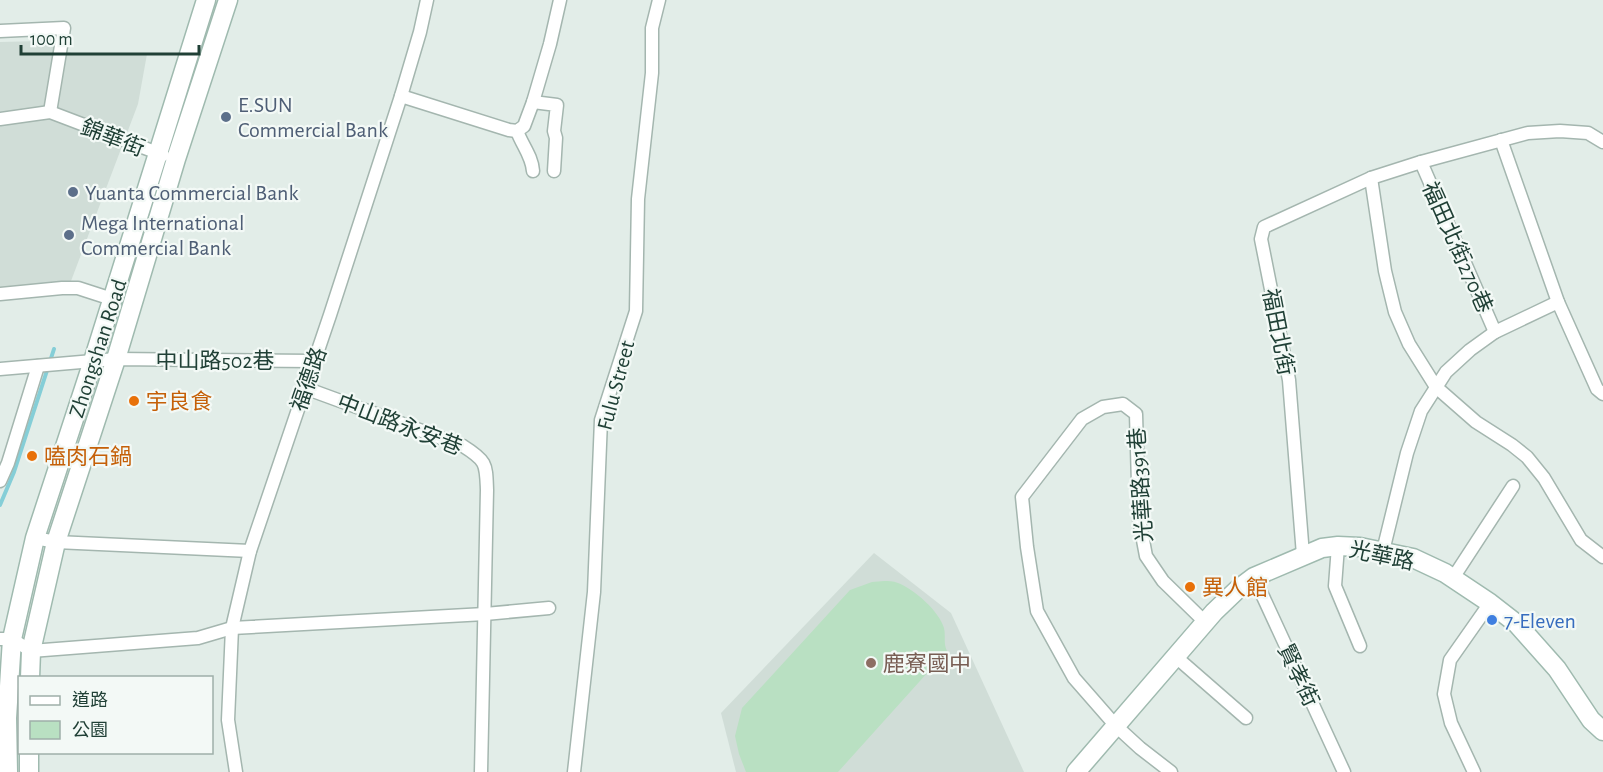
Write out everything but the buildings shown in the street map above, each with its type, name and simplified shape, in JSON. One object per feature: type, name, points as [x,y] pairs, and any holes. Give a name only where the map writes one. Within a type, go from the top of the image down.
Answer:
[{"type":"street","name":"Zhongshan Road","points":[[8,772],[6,639],[35,538],[206,0]]},
{"type":"street","name":"Zhongshan Road","points":[[30,676],[31,651],[56,542],[116,359],[176,159],[228,0]]},
{"type":"street","name":"福德路","points":[[232,628],[250,551],[401,96],[427,0]]},
{"type":"street","points":[[401,96],[517,131],[524,126],[533,102],[560,0]]},
{"type":"street","name":"Fulu Street","points":[[574,772],[594,592],[601,420],[636,311],[639,199],[652,73],[652,28],[659,0]]},
{"type":"street","points":[[0,31],[64,28],[51,112]]},
{"type":"street","points":[[533,102],[557,105],[554,131],[556,138],[554,171]]},
{"type":"street","name":"錦華街","points":[[0,119],[51,112],[157,154],[176,159]]},
{"type":"street","name":"福田北街","points":[[1303,555],[1288,380],[1261,239],[1264,227],[1371,178],[1528,133],[1560,130],[1588,133],[1603,141]]},
{"type":"street","points":[[517,131],[532,161],[533,171]]},
{"type":"street","points":[[1501,140],[1558,302],[1597,389],[1603,394]]},
{"type":"street","name":"福田北街270巷","points":[[1421,162],[1495,332]]},
{"type":"street","points":[[1371,178],[1385,271],[1395,312],[1409,345],[1436,387],[1476,422],[1527,457],[1544,478],[1581,540],[1603,557]]},
{"type":"street","points":[[0,294],[78,288],[112,299]]},
{"type":"street","points":[[1383,551],[1407,453],[1420,411],[1446,372],[1470,350],[1495,332],[1558,302]]},
{"type":"street","name":"中山路502巷","points":[[0,369],[116,359],[314,361]]},
{"type":"street","points":[[0,481],[8,463],[38,366]]},
{"type":"street","name":"中山路永安巷","points":[[305,388],[463,446],[476,454],[486,467],[481,772]]},
{"type":"street","name":"光華路391巷","points":[[1171,772],[1116,726],[1074,678],[1038,611],[1027,548],[1022,497],[1082,419],[1103,407],[1123,404],[1136,414],[1139,519],[1146,556],[1163,581],[1206,623]]},
{"type":"street","points":[[1453,578],[1513,486]]},
{"type":"street","points":[[35,538],[56,542],[250,551]]},
{"type":"street","points":[[1338,546],[1335,586],[1360,646]]},
{"type":"street","name":"光華路","points":[[1076,772],[1214,612],[1238,589],[1254,577],[1303,555],[1322,548],[1338,546],[1360,547],[1413,558],[1445,573],[1490,603],[1517,624],[1536,645],[1557,669],[1591,720],[1603,731]]},
{"type":"street","name":"賢孝街","points":[[1254,577],[1344,772]]},
{"type":"street","points":[[1474,772],[1451,723],[1444,694],[1450,660],[1490,603]]},
{"type":"street","points":[[6,639],[31,651],[198,638],[232,628],[484,614],[549,608]]},
{"type":"street","points":[[232,628],[228,720],[236,772]]},
{"type":"street","points":[[1176,657],[1246,718]]},
{"type":"street","points":[[29,754],[29,772]]},
{"type":"shaded area","points":[[41,41],[74,54],[147,54],[138,104],[71,281],[0,288],[0,42]]},
{"type":"shaded area","name":"鹿寮國中","points":[[874,553],[951,613],[1024,772],[736,772],[721,713]]},
{"type":"green space","points":[[884,581],[904,586],[918,595],[931,608],[944,628],[947,651],[838,772],[746,772],[735,736],[742,708],[850,590],[872,582]]},
{"type":"waterway","points":[[0,505],[14,472],[54,349]]},
{"type":"place","name":"E.SUN Commercial Bank","points":[[226,117]]},
{"type":"place","name":"Yuanta Commercial Bank","points":[[73,192]]},
{"type":"place","name":"Mega International Commercial Bank","points":[[69,235]]},
{"type":"place","name":"宇良食","points":[[134,401]]},
{"type":"place","name":"嗑肉石鍋","points":[[32,456]]},
{"type":"place","name":"異人館","points":[[1190,587]]},
{"type":"place","name":"7-Eleven","points":[[1492,620]]},
{"type":"place","name":"鹿寮國中","points":[[871,663]]}]
